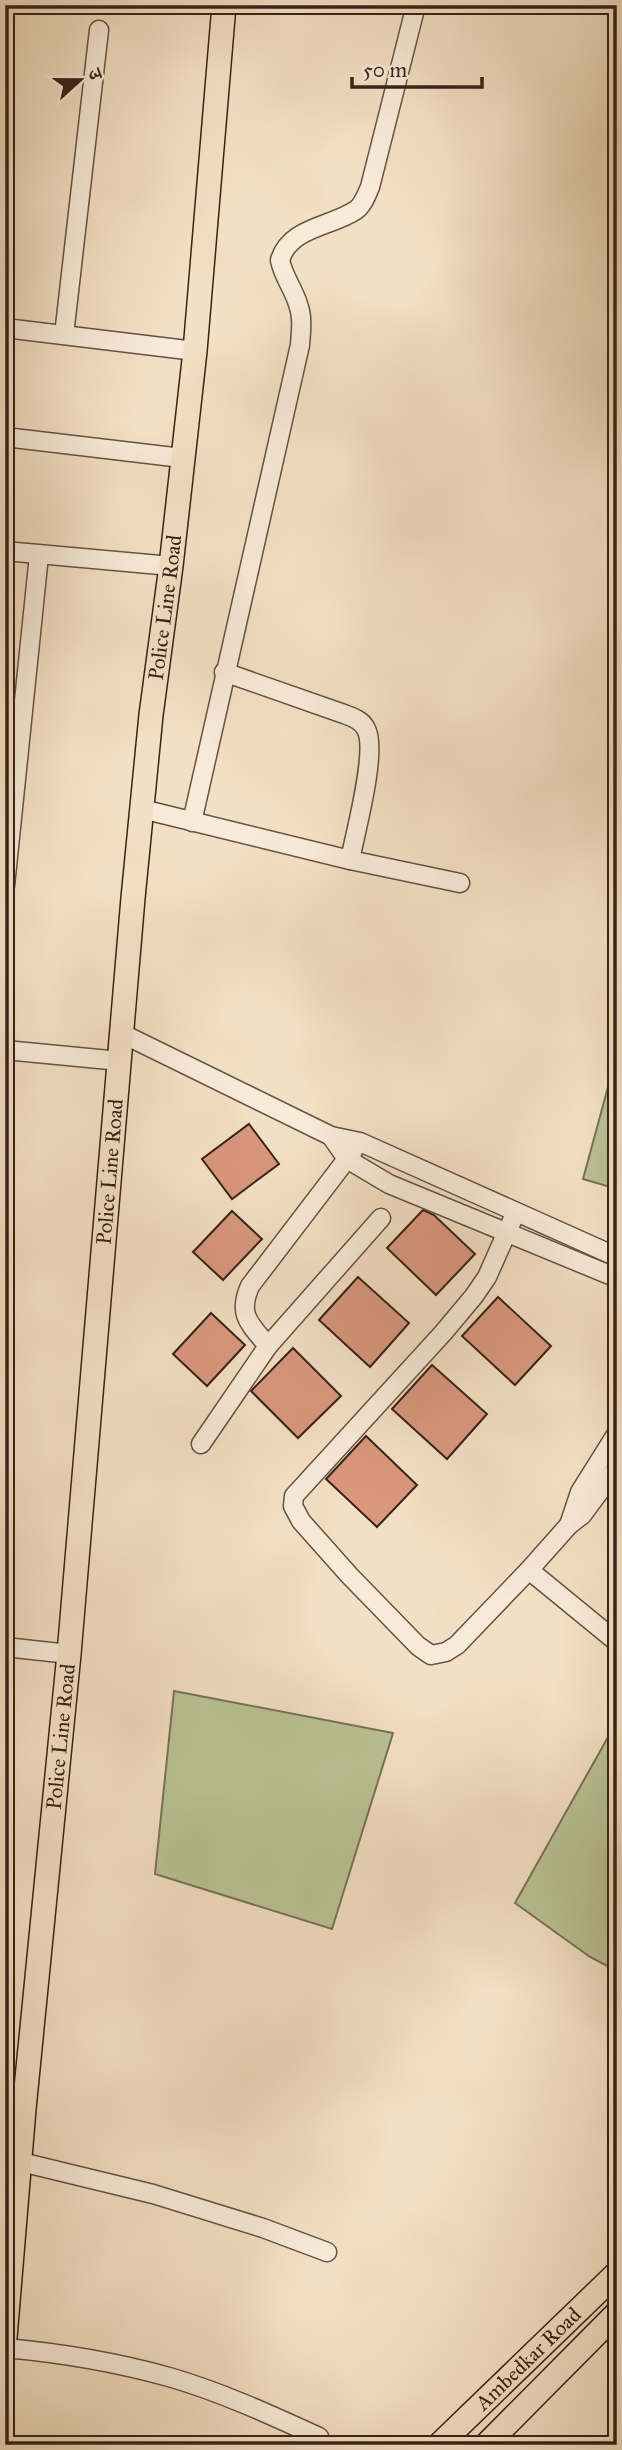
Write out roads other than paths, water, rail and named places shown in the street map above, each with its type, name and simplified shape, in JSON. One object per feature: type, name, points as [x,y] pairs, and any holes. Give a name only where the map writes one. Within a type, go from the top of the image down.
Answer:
[{"type":"main road","name":"Police Line Road","points":[[5,2338],[21,2162],[15,2107],[69,1654],[142,809],[195,351],[224,5]]},
{"type":"main road","name":"Ambedkar Road","points":[[439,2445],[617,2273]]},
{"type":"main road","points":[[486,2445],[617,2313]]},
{"type":"street","points":[[192,822],[300,345],[299,307],[280,260],[285,248],[299,236],[346,215],[362,204],[370,187],[416,5]]},
{"type":"street","points":[[64,335],[99,30]]},
{"type":"street","points":[[5,328],[195,351]]},
{"type":"street","points":[[5,437],[182,458]]},
{"type":"street","points":[[5,551],[171,566]]},
{"type":"street","points":[[5,886],[39,555]]},
{"type":"street","points":[[224,672],[344,714],[366,727],[370,760],[350,860]]},
{"type":"street","points":[[142,809],[350,860],[460,883]]},
{"type":"street","points":[[123,1034],[331,1136],[360,1142],[515,1214],[617,1257]]},
{"type":"street","points":[[5,1051],[120,1061]]},
{"type":"street","points":[[331,1136],[347,1159],[389,1184],[617,1278]]},
{"type":"street","points":[[268,1346],[246,1317],[243,1308],[245,1296],[360,1142]]},
{"type":"street","points":[[515,1214],[487,1277],[474,1296],[294,1496],[293,1506],[301,1521],[349,1576],[418,1646],[431,1655],[446,1653],[457,1645],[590,1505],[617,1468]]},
{"type":"street","points":[[201,1444],[268,1346],[382,1218]]},
{"type":"street","points":[[569,1525],[580,1492],[617,1433]]},
{"type":"street","points":[[529,1570],[617,1642]]},
{"type":"street","points":[[5,1647],[69,1654]]},
{"type":"street","points":[[21,2162],[153,2194],[262,2228],[327,2252]]},
{"type":"street","points":[[5,2348],[93,2359],[171,2378],[319,2437]]}]
